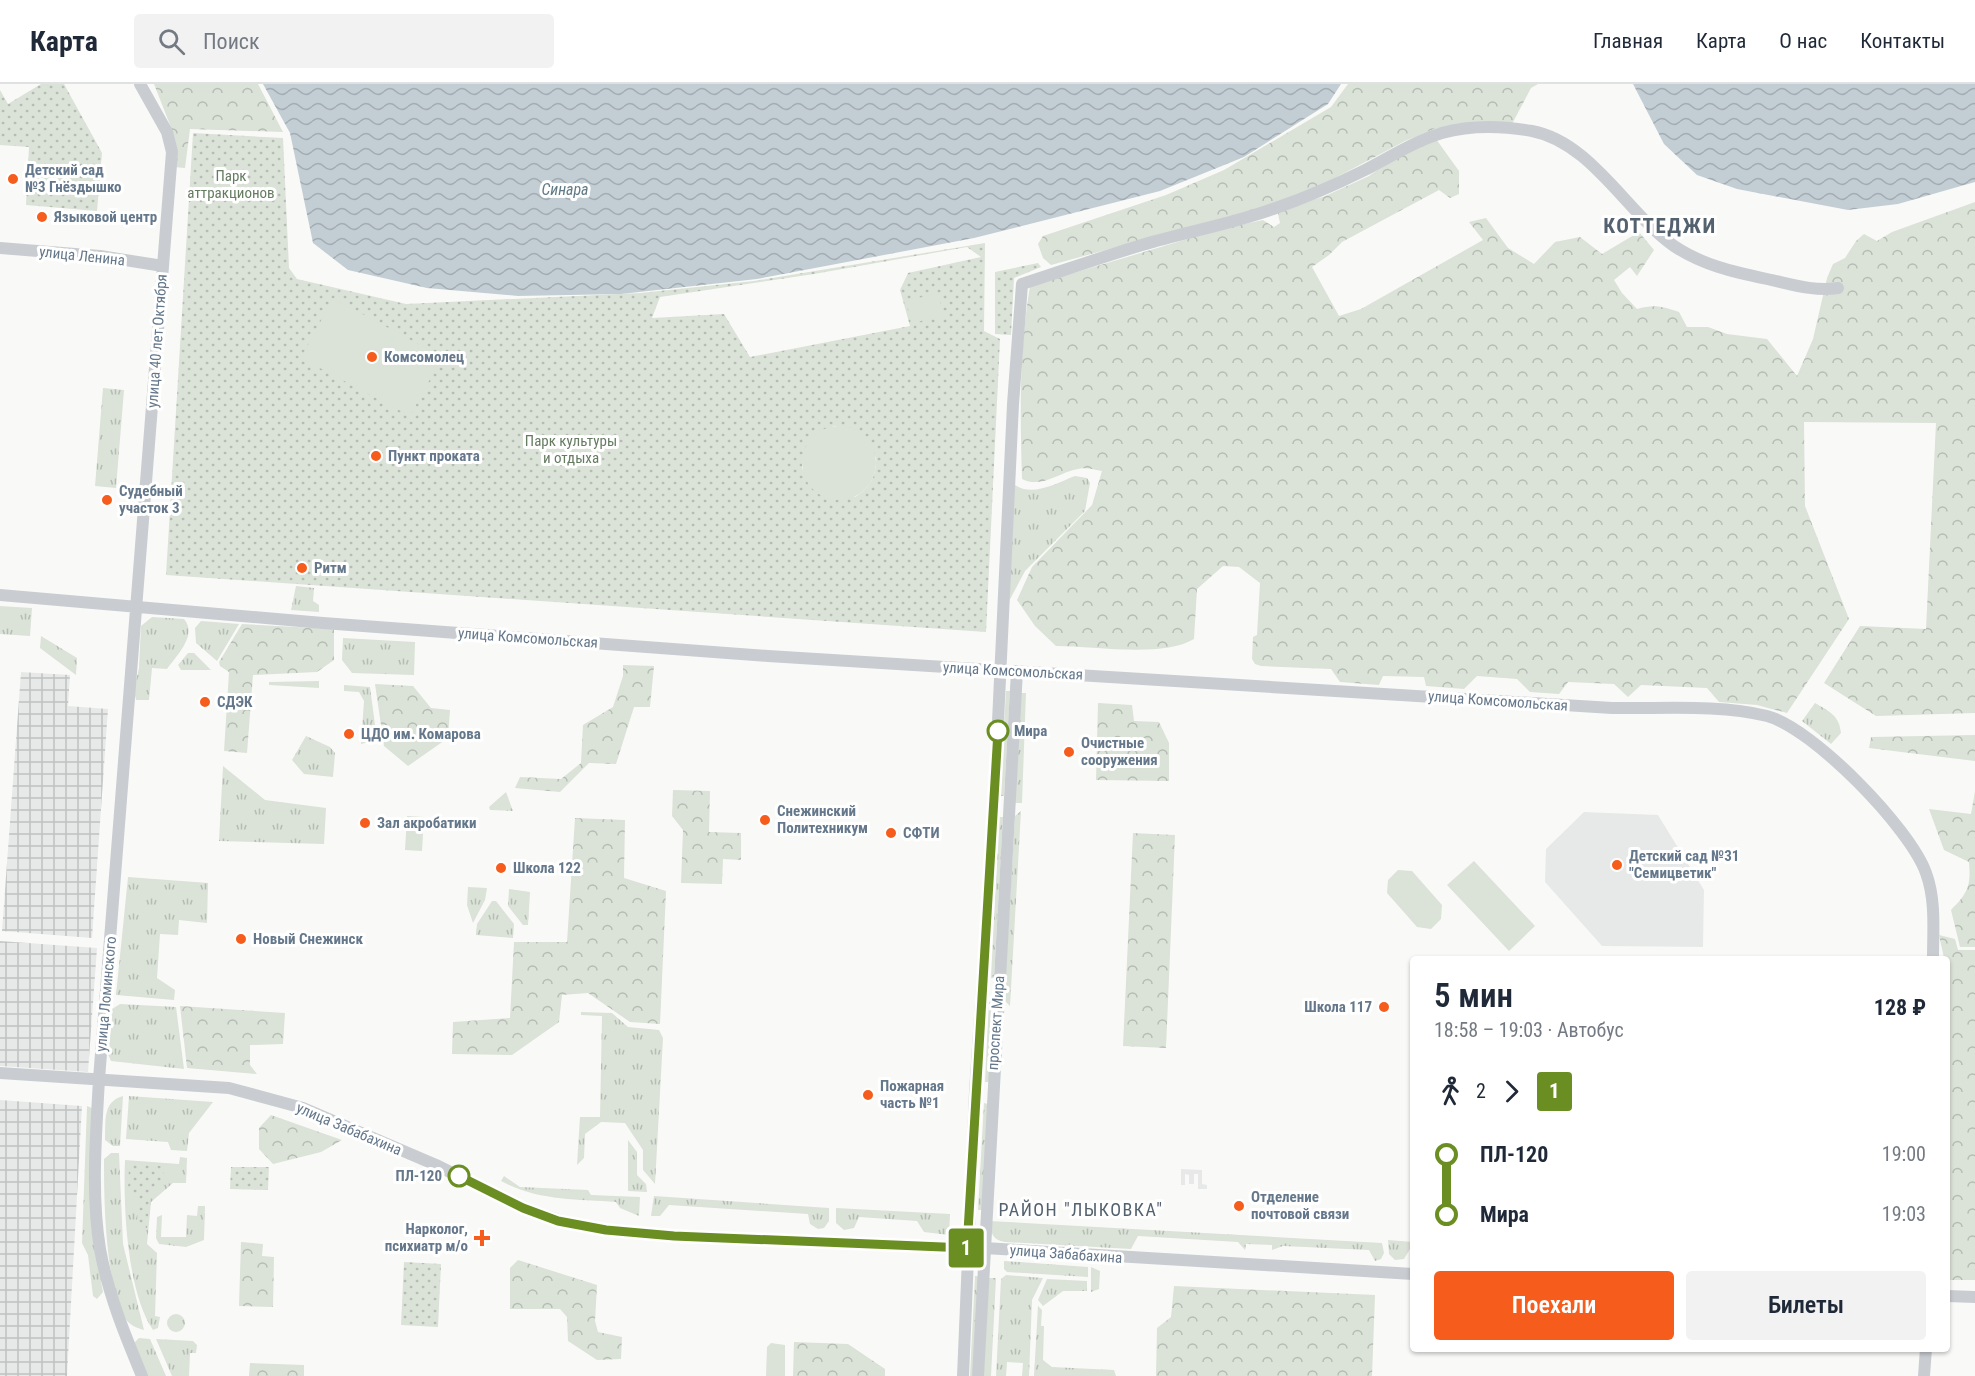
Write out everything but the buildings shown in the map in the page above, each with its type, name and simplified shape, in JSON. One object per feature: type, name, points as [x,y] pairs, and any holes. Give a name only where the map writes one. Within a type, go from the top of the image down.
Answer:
[{"type":"street","name":"улица 40 лет Октября","points":[[138,606],[172,152],[167,132],[140,84]]},
{"type":"street","name":"проспект Мира","points":[[963,1376],[975,1092],[1002,669],[1013,404],[1022,284],[1141,245],[1272,210],[1320,191],[1408,146],[1440,134],[1466,128],[1514,128],[1535,131],[1562,141],[1581,156],[1653,230],[1696,260],[1729,271],[1770,280],[1826,290],[1838,288]]},
{"type":"street","name":"улица Ленина","points":[[0,248],[100,256],[163,266]]},
{"type":"street","name":"улица Комсомольская","points":[[0,595],[745,654],[1612,708],[1737,711],[1768,716],[1805,734],[1842,766],[1909,841],[1926,873],[1932,895],[1933,956]]},
{"type":"street","name":"улица Ломинского","points":[[138,606],[99,1079],[95,1167],[100,1249],[112,1302],[141,1376]]},
{"type":"street","name":"проспект Мира","points":[[978,1376],[1017,671]]},
{"type":"street","points":[[994,806],[1009,806]]},
{"type":"street","points":[[981,985],[999,986]]},
{"type":"street","name":"улица Забабахина","points":[[0,1073],[229,1088],[303,1108],[436,1165],[523,1208],[558,1221],[606,1230],[674,1236],[984,1248],[1410,1274]]},
{"type":"street","points":[[975,1092],[992,1093]]},
{"type":"street","points":[[1950,1296],[1975,1297]]},
{"type":"street","points":[[1924,1376],[1926,1352]]},
{"type":"shaded area","points":[[21,672],[70,675],[68,706],[108,709],[92,938],[2,931]]},
{"type":"shaded area","name":"Детский сад №31 \"Семицветик\"","points":[[1584,812],[1658,815],[1704,890],[1703,947],[1602,946],[1545,882],[1546,849]]},
{"type":"shaded area","points":[[0,941],[97,948],[88,1072],[0,1066]]},
{"type":"shaded area","points":[[0,1100],[82,1106],[67,1376],[0,1376]]},
{"type":"shaded area","points":[[1181,1169],[1202,1170],[1202,1184],[1207,1185],[1207,1189],[1198,1189],[1198,1174],[1194,1174],[1194,1184],[1189,1184],[1189,1175],[1185,1174],[1185,1185],[1181,1185]]},
{"type":"green space","points":[[41,84],[64,84],[102,153],[97,211],[26,205],[29,147],[0,145],[0,90],[8,104]]},
{"type":"green space","points":[[154,84],[258,84],[283,132],[190,129],[185,168],[174,167],[172,130]]},
{"type":"green space","points":[[1348,84],[1538,84],[1531,88],[1512,124],[1468,124],[1434,129],[1405,141],[1318,187],[1270,205],[1051,265],[1043,258],[1038,244],[1043,236],[1166,195],[1224,170],[1331,107]]},
{"type":"green space","name":"Парк культуры и отдыха","points":[[193,133],[283,138],[289,268],[297,279],[406,304],[640,293],[754,281],[985,243],[984,331],[1000,339],[986,632],[166,575]],"holes":[[[967,247],[981,257],[908,273],[900,290],[910,326],[750,357],[724,314],[652,318],[660,297],[814,274]],[[836,426],[876,457],[872,480],[855,497],[802,469],[807,448],[823,431]]]},
{"type":"green space","points":[[1436,139],[1459,171],[1459,194],[1450,198],[1439,190],[1342,242],[1312,267],[1339,316],[1361,309],[1483,240],[1469,222],[1486,218],[1508,248],[1534,264],[1555,242],[1580,237],[1602,254],[1639,232],[1654,250],[1637,276],[1630,267],[1614,280],[1622,293],[1637,309],[1663,307],[1679,312],[1687,327],[1708,327],[1727,334],[1767,339],[1797,376],[1813,339],[1827,278],[1833,264],[1845,258],[1856,241],[1864,234],[1877,241],[1892,232],[1975,202],[1975,713],[1876,716],[1824,683],[1860,626],[1926,629],[1936,423],[1804,422],[1805,506],[1849,619],[1787,713],[1757,705],[1719,702],[1707,688],[1641,685],[1628,697],[1614,684],[1568,682],[1559,694],[1530,692],[1517,679],[1477,676],[1464,689],[1426,686],[1424,677],[1383,676],[1379,685],[1340,682],[1331,669],[1261,666],[1255,664],[1252,659],[1253,637],[1257,635],[1260,583],[1239,567],[1223,566],[1197,589],[1194,639],[1181,645],[1147,650],[1056,646],[1035,626],[1017,600],[1032,567],[1092,505],[1102,471],[1081,468],[1043,481],[1029,482],[1022,479],[1022,358],[1030,286],[1221,229],[1263,220],[1274,227],[1280,223],[1277,209],[1323,197],[1369,176],[1409,148]]},
{"type":"green space","points":[[1038,263],[1041,267],[1014,278],[1011,335],[995,334],[995,272]]},
{"type":"green space","points":[[938,293],[943,316],[912,323],[906,301]]},
{"type":"green space","name":"Комсомолец","points":[[333,298],[442,357],[410,416],[301,358]]},
{"type":"green space","points":[[103,388],[124,390],[116,488],[95,486]]},
{"type":"green space","points":[[832,426],[846,426],[860,432],[870,442],[876,456],[874,477],[860,494],[846,500],[832,500],[818,494],[808,484],[802,470],[802,456],[808,442],[818,432]]},
{"type":"green space","points":[[1075,476],[1087,478],[1090,483],[1085,511],[1025,571],[1007,605],[1011,482],[1018,487],[1034,490]]},
{"type":"green space","points":[[296,586],[314,588],[313,601],[319,605],[319,612],[291,610]]},
{"type":"green space","points":[[0,606],[32,608],[30,636],[0,634]]},
{"type":"green space","points":[[152,617],[184,619],[189,632],[180,652],[167,669],[152,668],[149,700],[136,700],[134,690],[139,668],[141,626]]},
{"type":"green space","points":[[201,621],[239,624],[217,661],[196,643],[195,628]]},
{"type":"green space","points":[[242,624],[334,629],[334,660],[317,672],[253,675],[247,753],[224,751],[229,672],[220,666],[219,662]]},
{"type":"green space","points":[[41,636],[77,658],[76,675],[40,648]]},
{"type":"green space","points":[[343,638],[415,642],[414,675],[352,673],[342,660]]},
{"type":"green space","points":[[188,653],[194,653],[211,670],[181,670],[178,665]]},
{"type":"green space","points":[[623,665],[654,666],[650,707],[634,707],[616,764],[589,763],[560,792],[515,788],[520,777],[561,779],[581,763],[583,725],[613,707],[623,676]]},
{"type":"green space","points":[[319,681],[319,688],[269,685],[269,682]]},
{"type":"green space","points":[[375,684],[413,686],[431,708],[450,710],[448,738],[408,766],[384,746]]},
{"type":"green space","points":[[344,685],[370,687],[377,740],[361,744],[364,701],[359,692],[344,691]]},
{"type":"green space","points":[[1006,691],[1010,691],[1004,796],[1000,796]]},
{"type":"green space","points":[[1020,693],[1026,693],[1022,803],[1015,803]]},
{"type":"green space","points":[[1098,703],[1132,705],[1134,721],[1159,722],[1169,743],[1169,781],[1096,780]]},
{"type":"green space","points":[[1815,703],[1833,715],[1840,727],[1841,733],[1831,744],[1802,721]]},
{"type":"green space","points":[[1975,735],[1975,761],[1869,748],[1871,737]]},
{"type":"green space","points":[[306,736],[330,747],[335,753],[333,777],[304,774],[292,760]]},
{"type":"green space","points":[[223,766],[265,800],[326,808],[324,844],[219,841]]},
{"type":"green space","points":[[673,790],[710,791],[709,832],[741,833],[741,860],[723,859],[722,884],[681,883],[683,830],[672,816]]},
{"type":"green space","points":[[1975,791],[1975,947],[1960,947],[1951,910],[1967,889],[1969,862],[1944,850],[1929,809],[1971,814]]},
{"type":"green space","points":[[506,792],[513,811],[490,810],[489,807]]},
{"type":"green space","points":[[1021,811],[1010,1006],[1004,1000],[1015,816]]},
{"type":"green space","points":[[407,816],[424,817],[422,851],[405,850]]},
{"type":"green space","points":[[999,817],[1003,817],[994,978],[991,978]]},
{"type":"green space","points":[[575,818],[625,820],[624,878],[666,891],[660,1024],[630,1022],[588,993],[562,995],[559,1022],[512,1055],[452,1054],[453,1022],[510,1018],[514,942],[567,942]]},
{"type":"green space","points":[[1133,833],[1175,835],[1166,1048],[1123,1046]]},
{"type":"green space","points":[[1474,861],[1535,926],[1509,951],[1447,885]]},
{"type":"green space","points":[[1398,870],[1412,871],[1442,905],[1441,919],[1431,929],[1417,927],[1387,893],[1388,880]]},
{"type":"green space","points":[[128,877],[208,883],[207,923],[179,920],[178,935],[160,934],[157,978],[175,990],[174,1000],[116,995]]},
{"type":"green space","points":[[468,887],[487,888],[485,900],[473,923],[467,905]]},
{"type":"green space","points":[[509,889],[530,892],[528,925],[523,925],[508,906]]},
{"type":"green space","points":[[492,901],[496,901],[514,924],[513,938],[476,935],[477,924]]},
{"type":"green space","points":[[1939,935],[1955,939],[1958,950],[1975,950],[1975,1280],[1950,1280],[1950,956],[1944,956]]},
{"type":"green space","points":[[989,1000],[993,1000],[989,1082],[985,1082]]},
{"type":"green space","points":[[120,1004],[176,1007],[184,1069],[111,1061],[108,1054],[112,1009]]},
{"type":"green space","points":[[180,1006],[285,1013],[283,1044],[250,1045],[250,1065],[257,1074],[187,1068]]},
{"type":"green space","points":[[581,1012],[612,1013],[628,1027],[659,1030],[663,1038],[655,1184],[643,1170],[643,1150],[625,1123],[601,1122],[585,1134],[584,1158],[577,1165],[580,1117],[600,1117],[602,1016],[581,1015]]},
{"type":"green space","points":[[123,1096],[120,1146],[113,1146],[105,1140],[106,1113],[111,1103]]},
{"type":"green space","points":[[129,1096],[213,1102],[189,1133],[187,1151],[171,1150],[168,1142],[126,1139]]},
{"type":"green space","points":[[984,1103],[988,1104],[982,1210],[978,1210]]},
{"type":"green space","points":[[87,1106],[92,1108],[96,1254],[103,1292],[97,1299],[93,1296],[88,1255],[82,1243]]},
{"type":"green space","points":[[271,1115],[342,1140],[321,1152],[273,1164],[259,1149],[259,1128]]},
{"type":"green space","points":[[628,1140],[637,1152],[637,1175],[646,1184],[647,1192],[628,1191]]},
{"type":"green space","points":[[111,1153],[119,1153],[123,1244],[144,1330],[131,1324],[125,1318],[113,1283],[105,1218],[104,1176],[104,1159]]},
{"type":"green space","points":[[180,1157],[187,1158],[186,1183],[173,1183],[151,1202],[147,1244],[157,1253],[155,1316],[160,1317],[158,1328],[153,1330],[137,1294],[128,1248],[125,1160],[179,1164]]},
{"type":"green space","points":[[129,1164],[164,1166],[164,1185],[150,1196],[147,1228],[137,1228],[138,1194],[128,1192]]},
{"type":"green space","points":[[231,1167],[269,1167],[268,1190],[230,1189]]},
{"type":"green space","points":[[504,1176],[520,1187],[588,1190],[591,1195],[640,1197],[639,1216],[620,1208],[616,1202],[557,1198],[515,1188],[501,1181]]},
{"type":"green space","points":[[654,1196],[829,1208],[829,1221],[824,1228],[818,1229],[810,1224],[808,1214],[669,1205],[660,1216],[651,1216]]},
{"type":"green space","points":[[198,1206],[205,1206],[204,1240],[186,1247],[159,1244],[156,1238],[157,1217],[162,1215],[161,1237],[186,1237],[187,1215],[197,1216]]},
{"type":"green space","points":[[836,1208],[950,1214],[949,1235],[924,1232],[917,1221],[859,1217],[854,1228],[844,1230],[836,1223]]},
{"type":"green space","points":[[989,1221],[1382,1243],[1384,1253],[1381,1259],[1375,1261],[1369,1250],[1283,1246],[1272,1250],[1272,1245],[1246,1244],[1245,1250],[1238,1242],[1138,1236],[1131,1249],[1005,1242],[995,1237]]},
{"type":"green space","points":[[1388,1240],[1410,1242],[1410,1249],[1404,1259],[1395,1260],[1389,1254]]},
{"type":"green space","points":[[241,1242],[263,1244],[262,1256],[274,1257],[273,1307],[239,1306]]},
{"type":"green space","points":[[518,1260],[597,1285],[595,1321],[598,1332],[622,1337],[621,1359],[597,1360],[568,1341],[567,1317],[560,1309],[510,1309],[510,1268]]},
{"type":"green space","points":[[1004,1261],[1088,1267],[1088,1277],[1007,1272],[1004,1269]]},
{"type":"green space","points":[[404,1262],[441,1264],[438,1327],[401,1325]]},
{"type":"green space","points":[[1091,1267],[1100,1271],[1099,1289],[1091,1292]]},
{"type":"green space","points":[[1006,1275],[1043,1278],[1032,1300],[1029,1376],[1022,1376],[1023,1363],[1007,1362],[1006,1376],[996,1376],[1001,1279]]},
{"type":"green space","points":[[975,1276],[980,1276],[974,1376],[970,1376]]},
{"type":"green space","points":[[987,1278],[996,1278],[991,1376],[983,1376]]},
{"type":"green space","points":[[1047,1279],[1087,1281],[1087,1291],[1063,1291],[1043,1306],[1038,1300]]},
{"type":"green space","points":[[1174,1286],[1375,1295],[1372,1376],[1156,1376],[1157,1328],[1171,1317]]},
{"type":"green space","points":[[1038,1306],[1042,1310],[1041,1326],[1044,1326],[1043,1360],[1052,1367],[1114,1370],[1116,1376],[1034,1376]]},
{"type":"green space","points":[[176,1314],[182,1317],[185,1323],[182,1329],[176,1332],[170,1329],[167,1323],[170,1317]]},
{"type":"green space","points":[[139,1338],[150,1339],[166,1376],[147,1376],[134,1343]]},
{"type":"green space","points":[[156,1339],[193,1341],[197,1345],[196,1353],[190,1353],[189,1376],[172,1376]]},
{"type":"green space","points":[[794,1342],[848,1344],[885,1369],[885,1376],[793,1376]]},
{"type":"green space","points":[[771,1343],[785,1345],[785,1376],[766,1376],[767,1347]]},
{"type":"green space","points":[[250,1363],[304,1365],[304,1376],[249,1376]]},
{"type":"water","name":"Синара","points":[[263,84],[1341,84],[1328,104],[1244,157],[1160,191],[974,238],[757,279],[621,294],[518,296],[427,288],[348,270],[313,243],[290,133]]},
{"type":"water","points":[[1633,84],[1975,84],[1975,182],[1898,204],[1848,210],[1737,189],[1697,175],[1664,144]]},
{"type":"bus line","name":"1","points":[[459,1176],[523,1208],[558,1221],[606,1230],[674,1236],[967,1248],[998,731]]},
{"type":"place","name":"Детский сад №3 Гнёздышко","points":[[13,179]]},
{"type":"place","name":"Языковой центр","points":[[42,217]]},
{"type":"place","name":"Комсомолец","points":[[372,357]]},
{"type":"place","name":"Пункт проката","points":[[376,456]]},
{"type":"place","name":"Судебный участок 3","points":[[107,500]]},
{"type":"place","name":"Ритм","points":[[302,568]]},
{"type":"place","name":"СДЭК","points":[[205,702]]},
{"type":"place","name":"Мира","points":[[998,731]]},
{"type":"place","name":"ЦДО им. Комарова","points":[[349,734]]},
{"type":"place","name":"Очистные сооружения","points":[[1069,752]]},
{"type":"place","name":"Снежинский Политехникум","points":[[765,820]]},
{"type":"place","name":"Зал акробатики","points":[[365,823]]},
{"type":"place","name":"СФТИ","points":[[891,833]]},
{"type":"place","name":"Детский сад №31 \"Семицветик\"","points":[[1617,865]]},
{"type":"place","name":"Школа 122","points":[[501,868]]},
{"type":"place","name":"Новый Снежинск","points":[[241,939]]},
{"type":"place","name":"Школа 117","points":[[1384,1007]]},
{"type":"place","name":"Пожарная часть №1","points":[[868,1095]]},
{"type":"place","name":"ПЛ-120","points":[[459,1176]]},
{"type":"place","name":"Отделение почтовой связи","points":[[1239,1206]]},
{"type":"place","name":"Нарколог, психиатр м/о","points":[[482,1238]]},
{"type":"district","name":"КОТТЕДЖИ","points":[[1660,226]]},
{"type":"district","name":"РАЙОН \"ЛЫКОВКА\"","points":[[1081,1209]]},
{"type":"park label","name":"Парк аттракционов","points":[[231,184]]}]
